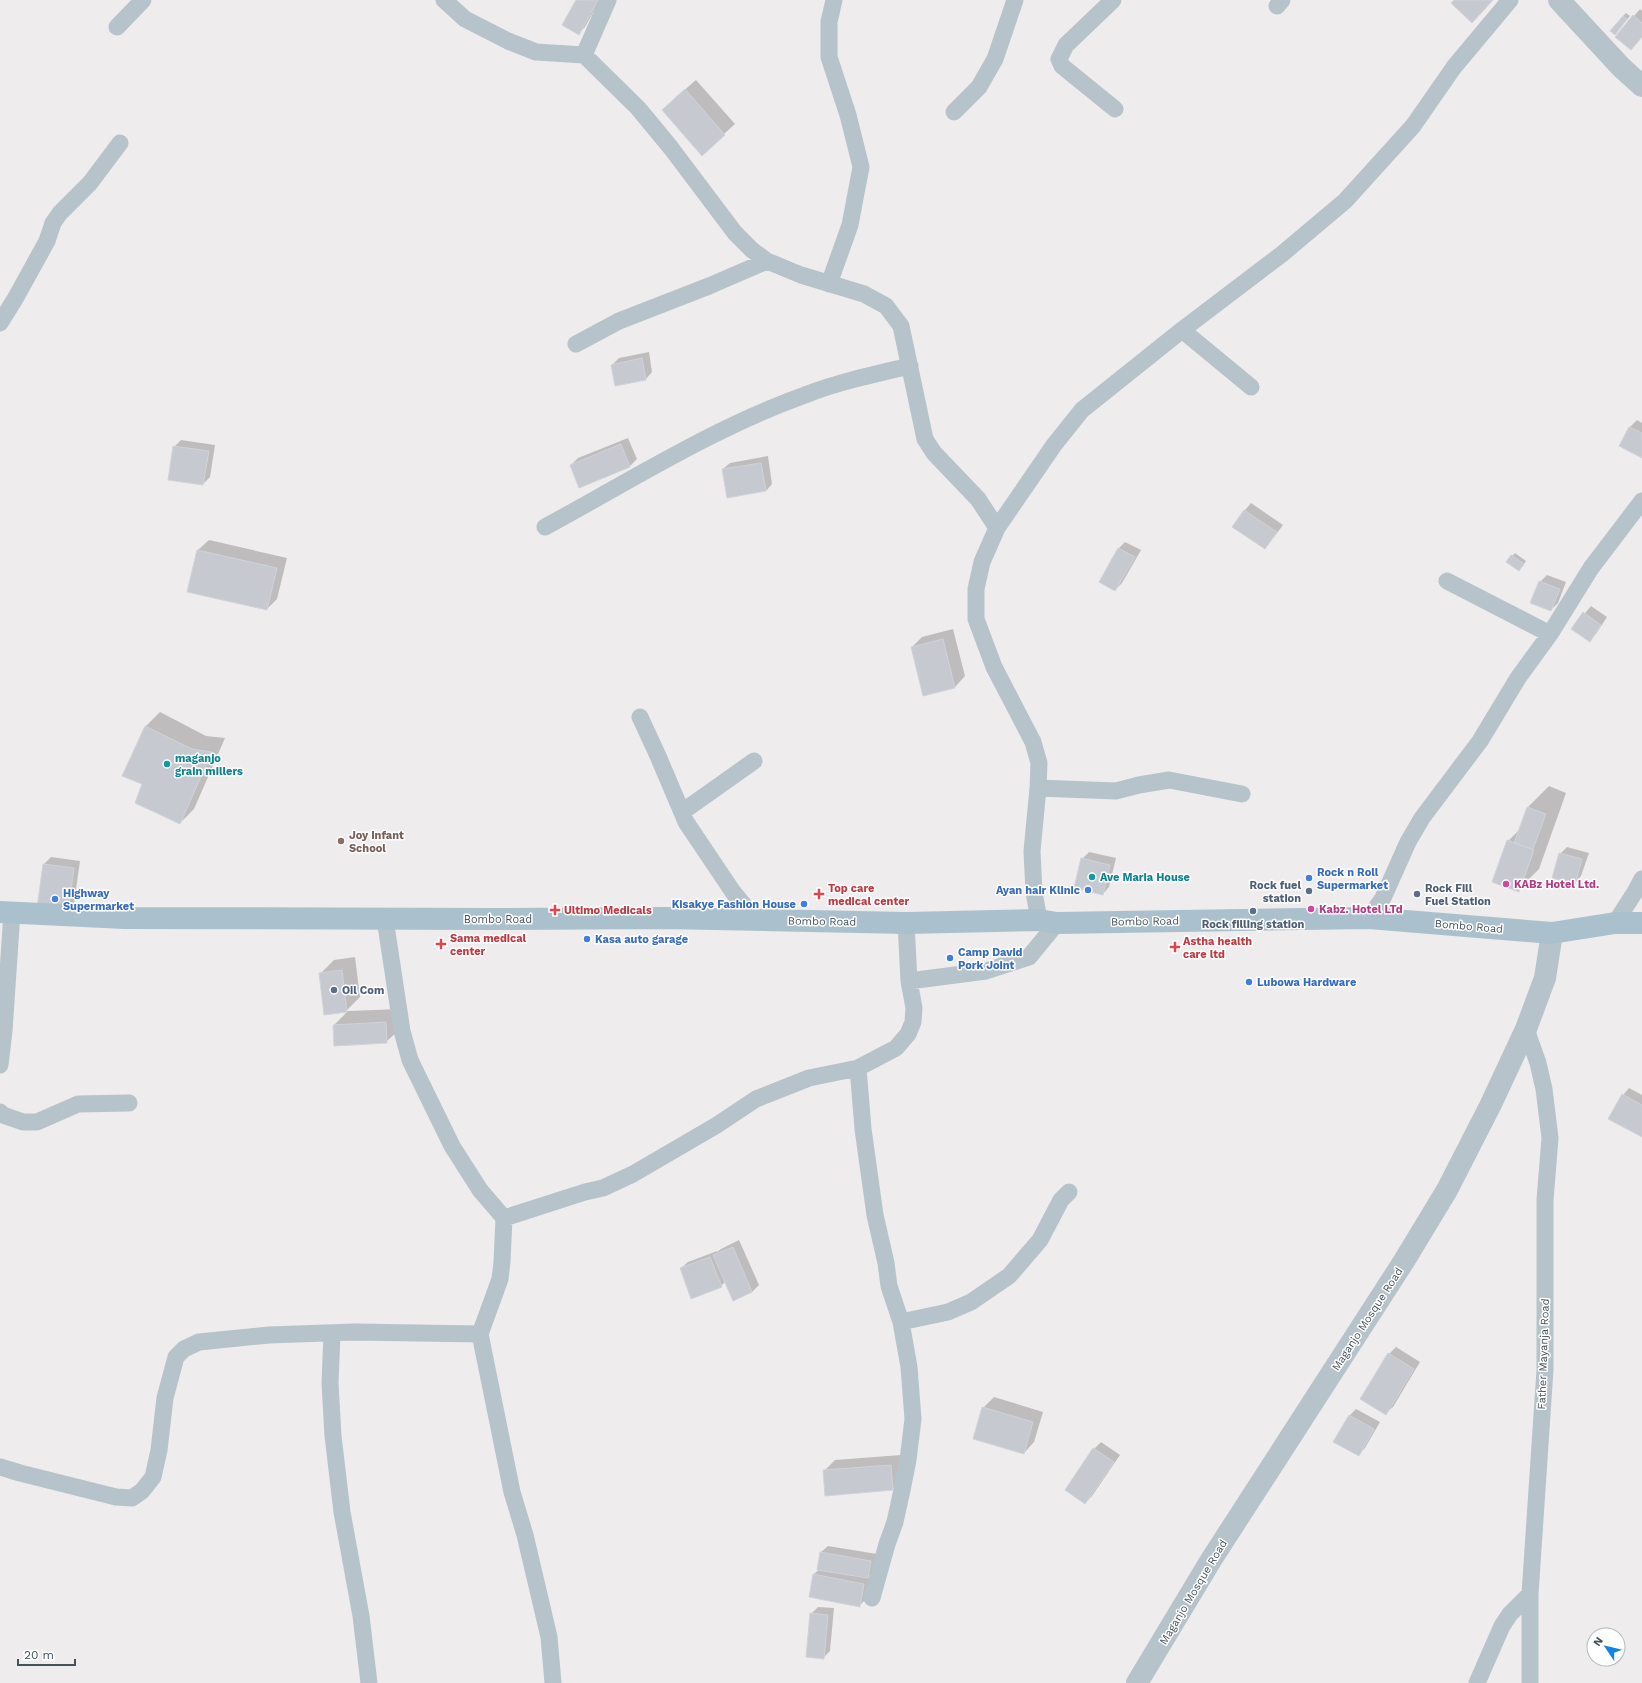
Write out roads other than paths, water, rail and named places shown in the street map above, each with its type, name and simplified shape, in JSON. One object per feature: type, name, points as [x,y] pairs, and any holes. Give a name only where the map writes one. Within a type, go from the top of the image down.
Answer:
[{"type":"main road","name":"Bombo Road","points":[[6,912],[124,918],[664,918],[906,923],[1369,918],[1552,933],[1616,923],[1642,923]]},
{"type":"street","points":[[117,27],[143,0]]},
{"type":"street","points":[[444,0],[465,19],[508,41],[536,52],[584,55],[638,108],[671,148],[735,233],[752,250],[767,261],[802,275],[864,294],[886,306],[901,326],[925,439],[934,453],[978,499],[997,528]]},
{"type":"street","points":[[584,55],[608,0]]},
{"type":"street","points":[[829,284],[850,225],[861,167],[848,115],[829,57],[829,22],[834,0]]},
{"type":"street","points":[[954,112],[979,87],[995,59],[1015,0]]},
{"type":"street","points":[[1113,0],[1066,45],[1059,59],[1062,66],[1115,109]]},
{"type":"street","points":[[909,981],[986,971],[1029,957],[1048,922],[1034,892],[1032,851],[1039,763],[1033,742],[994,667],[976,619],[976,589],[982,562],[997,528],[1054,444],[1082,410],[1182,330],[1282,254],[1345,201],[1413,126],[1454,67],[1510,0]]},
{"type":"street","points":[[1559,0],[1621,67],[1642,86]]},
{"type":"street","points":[[0,322],[15,299],[47,240],[53,223],[60,212],[90,183],[120,144]]},
{"type":"street","points":[[576,344],[620,321],[767,261]]},
{"type":"street","points":[[1182,330],[1251,388]]},
{"type":"street","points":[[545,527],[695,444],[760,412],[806,394],[874,374],[910,366]]},
{"type":"street","points":[[1369,918],[1382,898],[1408,842],[1422,818],[1480,742],[1518,678],[1550,634],[1592,568],[1642,501]]},
{"type":"street","points":[[1447,581],[1550,634]]},
{"type":"street","points":[[640,717],[686,822],[733,892],[756,920]]},
{"type":"street","points":[[682,812],[754,761]]},
{"type":"street","points":[[1038,788],[1116,791],[1139,784],[1169,780],[1242,794]]},
{"type":"street","points":[[1616,923],[1636,892],[1642,879]]},
{"type":"street","points":[[0,1065],[4,1031],[6,912]]},
{"type":"street","points":[[385,919],[402,1030],[410,1060],[452,1146],[480,1190],[504,1218],[500,1279],[480,1334],[512,1492],[525,1534],[549,1637],[553,1683]]},
{"type":"street","points":[[504,1218],[585,1192],[603,1188],[633,1174],[756,1099],[809,1078],[858,1068],[896,1048],[908,1034],[913,1022],[914,1008],[909,981],[906,923]]},
{"type":"street","name":"Maganjo Mosque Road","points":[[1136,1683],[1211,1560],[1404,1261],[1447,1190],[1491,1104],[1526,1029],[1545,978],[1552,933]]},
{"type":"street","name":"Father Mayanja Road","points":[[1526,1029],[1538,1063],[1544,1089],[1550,1138],[1545,1200],[1545,1370],[1530,1594],[1530,1683]]},
{"type":"street","points":[[858,1068],[863,1129],[875,1215],[886,1263],[889,1286],[901,1322],[909,1367],[913,1419],[908,1460],[895,1522],[887,1544],[872,1598]]},
{"type":"street","points":[[0,1112],[3,1116],[23,1122],[37,1122],[78,1104],[129,1103]]},
{"type":"street","points":[[901,1322],[927,1317],[971,1302],[1009,1276],[1040,1240],[1062,1200],[1069,1192]]},
{"type":"street","points":[[0,1466],[20,1473],[116,1497],[132,1498],[142,1491],[153,1477],[159,1450],[165,1398],[176,1357],[184,1349],[199,1342],[270,1335],[332,1334],[354,1332],[480,1334]]},
{"type":"street","points":[[332,1334],[330,1383],[333,1436],[342,1512],[361,1616],[369,1683]]},
{"type":"street","points":[[1477,1683],[1502,1626],[1510,1614],[1530,1594]]},
{"type":"place","name":"maganjo grain millers","points":[[167,764]]},
{"type":"place","name":"Joy Infant School","points":[[341,841]]},
{"type":"place","name":"Ave Maria House","points":[[1092,877]]},
{"type":"place","name":"Rock n Roll Supermarket","points":[[1309,878]]},
{"type":"place","name":"KABz Hotel Ltd.","points":[[1506,884]]},
{"type":"place","name":"Ayan hair Klinic","points":[[1088,890]]},
{"type":"place","name":"Rock fuel station","points":[[1309,891]]},
{"type":"place","name":"Top care medical center","points":[[819,894]]},
{"type":"place","name":"Rock Fill Fuel Station","points":[[1417,894]]},
{"type":"place","name":"Highway Supermarket","points":[[55,899]]},
{"type":"place","name":"Kisakye Fashion House","points":[[804,904]]},
{"type":"place","name":"Kabz. Hotel LTd","points":[[1311,909]]},
{"type":"place","name":"Ultimo Medicals","points":[[555,910]]},
{"type":"place","name":"Rock filling station","points":[[1253,911]]},
{"type":"place","name":"Kasa auto garage","points":[[587,939]]},
{"type":"place","name":"Sama medical center","points":[[441,944]]},
{"type":"place","name":"Astha health care ltd","points":[[1175,947]]},
{"type":"place","name":"Camp David Pork Joint","points":[[950,958]]},
{"type":"place","name":"Lubowa Hardware","points":[[1249,982]]},
{"type":"place","name":"Oil Com","points":[[334,990]]}]
